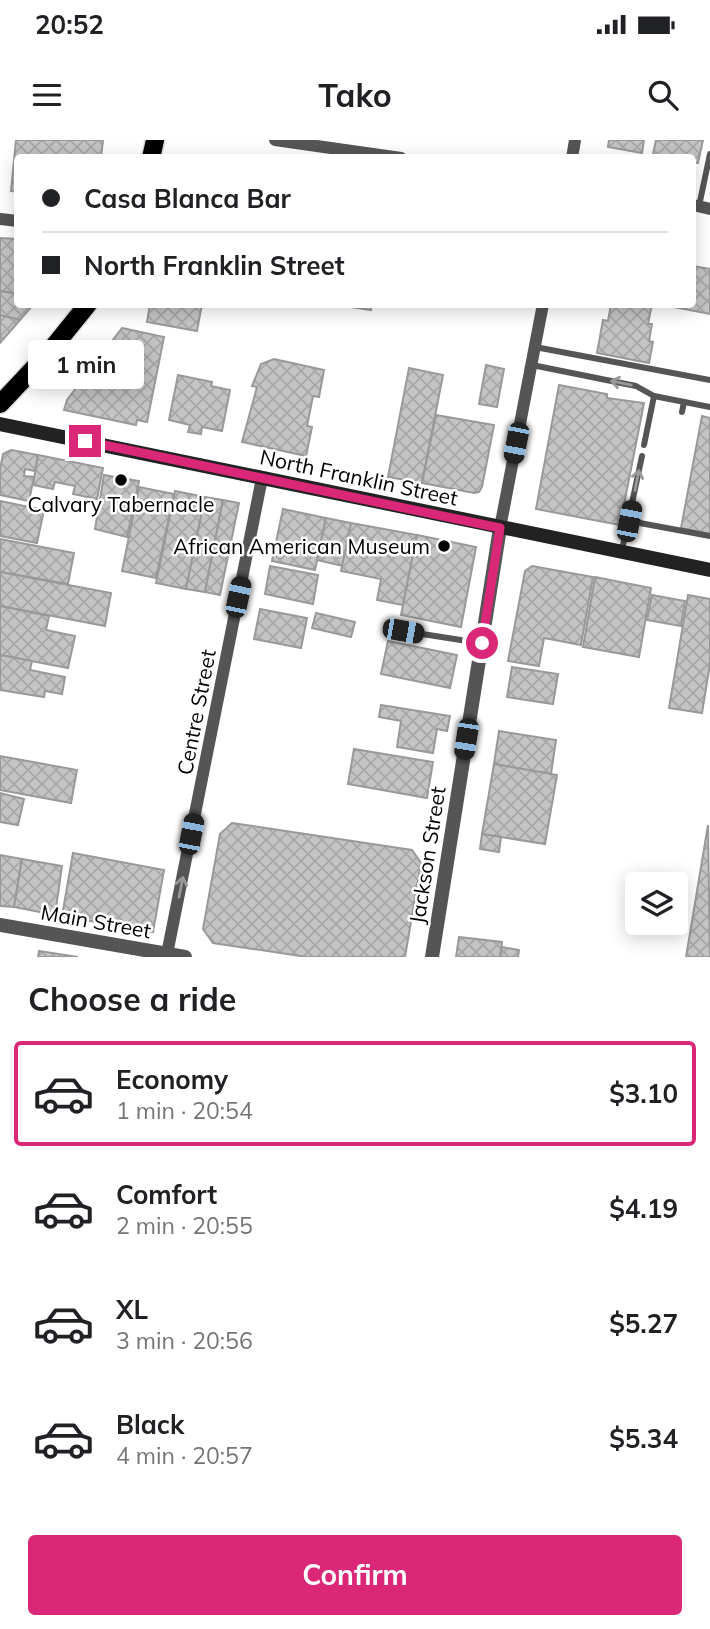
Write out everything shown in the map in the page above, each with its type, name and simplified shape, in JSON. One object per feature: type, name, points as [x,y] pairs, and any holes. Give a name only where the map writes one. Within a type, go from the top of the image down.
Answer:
[{"type":"main road","points":[[0,404],[50,351],[85,308]]},
{"type":"main road","name":"North Franklin Street","points":[[0,424],[710,570]]},
{"type":"street","points":[[275,140],[373,154]]},
{"type":"street","name":"Jackson Street","points":[[432,957],[500,528],[542,308]]},
{"type":"street","name":"Centre Street","points":[[178,956],[262,478]]},
{"type":"street","name":"Main Street","points":[[0,925],[178,956]]},
{"type":"lane","points":[[701,207],[710,154]]},
{"type":"lane","points":[[535,347],[710,380]]},
{"type":"lane","points":[[531,365],[636,387],[654,396],[710,407]]},
{"type":"lane","points":[[644,445],[654,396]]},
{"type":"lane","points":[[682,412],[684,402]]},
{"type":"lane","points":[[622,552],[642,456]]},
{"type":"lane","points":[[629,521],[710,536]]},
{"type":"lane","points":[[403,631],[482,643]]},
{"type":"building","points":[[16,140],[103,140],[101,154],[15,154]]},
{"type":"building","points":[[609,140],[644,140],[642,153],[608,147]]},
{"type":"building","points":[[656,140],[703,140],[698,163],[696,154],[653,154]]},
{"type":"building","points":[[14,160],[14,191],[11,191]]},
{"type":"building","points":[[0,238],[14,239],[14,293],[0,291]]},
{"type":"building","points":[[696,267],[710,269],[710,314],[679,308],[696,308]]},
{"type":"building","points":[[0,291],[14,293],[14,308],[30,308],[20,320],[0,315]]},
{"type":"building","points":[[149,308],[201,308],[197,331],[147,322]]},
{"type":"building","points":[[610,308],[651,308],[648,324],[652,324],[649,341],[653,342],[649,363],[597,353],[603,320],[608,321]]},
{"type":"building","points":[[0,315],[20,320],[0,343]]},
{"type":"building","points":[[122,328],[164,337],[147,422],[137,420],[136,425],[64,410],[67,400]]},
{"type":"building","points":[[274,359],[324,370],[319,397],[313,396],[307,426],[312,427],[306,456],[242,442],[257,387],[252,386],[261,364]]},
{"type":"building","points":[[486,365],[504,369],[497,407],[479,404]]},
{"type":"building","points":[[409,368],[443,375],[422,483],[388,477]]},
{"type":"building","points":[[178,375],[212,382],[211,386],[230,390],[222,431],[202,427],[201,434],[188,432],[190,425],[169,420]]},
{"type":"building","points":[[559,385],[607,394],[607,398],[644,403],[620,525],[536,509]]},
{"type":"building","points":[[436,415],[494,425],[479,492],[422,483]]},
{"type":"building","points":[[702,416],[710,418],[710,534],[681,528]]},
{"type":"building","points":[[11,450],[38,455],[35,471],[25,469],[24,476],[34,477],[29,501],[0,495],[3,454]]},
{"type":"building","points":[[38,455],[103,468],[97,499],[73,494],[75,486],[55,482],[53,489],[33,485]]},
{"type":"building","points":[[104,475],[139,481],[127,537],[95,529]]},
{"type":"building","points":[[139,487],[174,494],[156,578],[122,571]]},
{"type":"building","points":[[175,491],[205,497],[186,589],[156,583]]},
{"type":"building","points":[[205,497],[223,500],[205,592],[186,589]]},
{"type":"building","points":[[223,500],[239,503],[220,595],[205,592]]},
{"type":"building","points":[[0,501],[44,510],[37,543],[0,536]]},
{"type":"building","points":[[283,509],[326,518],[315,570],[272,561]]},
{"type":"building","points":[[326,518],[351,523],[343,566],[317,560]]},
{"type":"building","points":[[351,523],[417,535],[403,605],[377,600],[381,579],[341,571]]},
{"type":"building","points":[[417,535],[476,547],[461,627],[401,615]]},
{"type":"building","points":[[0,539],[74,553],[68,584],[0,572]]},
{"type":"building","points":[[270,566],[318,575],[313,604],[265,594]]},
{"type":"building","points":[[532,566],[593,577],[581,645],[544,638],[539,666],[508,661],[525,571]]},
{"type":"building","points":[[0,572],[111,593],[105,626],[0,606]]},
{"type":"building","points":[[595,577],[651,588],[639,657],[583,647]]},
{"type":"building","points":[[652,595],[685,601],[681,626],[647,620]]},
{"type":"building","points":[[688,595],[710,599],[710,664],[702,713],[669,708]]},
{"type":"building","points":[[0,606],[49,616],[46,630],[75,636],[68,668],[0,655]]},
{"type":"building","points":[[260,609],[307,618],[301,648],[254,639]]},
{"type":"building","points":[[316,613],[355,622],[351,637],[312,628]]},
{"type":"building","points":[[388,641],[457,655],[450,688],[381,674]]},
{"type":"building","points":[[0,655],[32,661],[30,670],[65,677],[62,694],[45,691],[44,697],[0,690]]},
{"type":"building","points":[[512,667],[558,674],[553,704],[507,697]]},
{"type":"building","points":[[381,705],[450,716],[447,731],[437,729],[433,753],[397,747],[401,721],[379,717]]},
{"type":"building","points":[[499,731],[556,740],[551,774],[494,764]]},
{"type":"building","points":[[354,749],[433,762],[427,798],[348,784]]},
{"type":"building","points":[[0,756],[77,770],[71,803],[0,790]]},
{"type":"building","points":[[494,764],[557,775],[545,844],[482,834]]},
{"type":"building","points":[[0,793],[24,799],[18,825],[0,822]]},
{"type":"building","points":[[232,823],[412,850],[421,863],[405,957],[307,957],[213,943],[203,929],[220,834]]},
{"type":"building","points":[[708,825],[710,957],[686,957]]},
{"type":"building","points":[[482,834],[501,837],[499,852],[480,849]]},
{"type":"building","points":[[73,853],[164,870],[153,932],[62,916]]},
{"type":"building","points":[[0,855],[22,859],[14,907],[0,906]]},
{"type":"building","points":[[22,859],[62,866],[55,915],[14,907]]},
{"type":"building","points":[[459,937],[502,942],[500,957],[456,957]]},
{"type":"building","points":[[502,947],[519,950],[518,957],[500,957]]},
{"type":"building","points":[[39,951],[78,957],[38,957]]},
{"type":"place","name":"Calvary Tabernacle","points":[[121,480]]},
{"type":"place","name":"African American Museum","points":[[444,546]]},
{"type":"route","points":[[85,441],[500,528],[482,643]]}]
